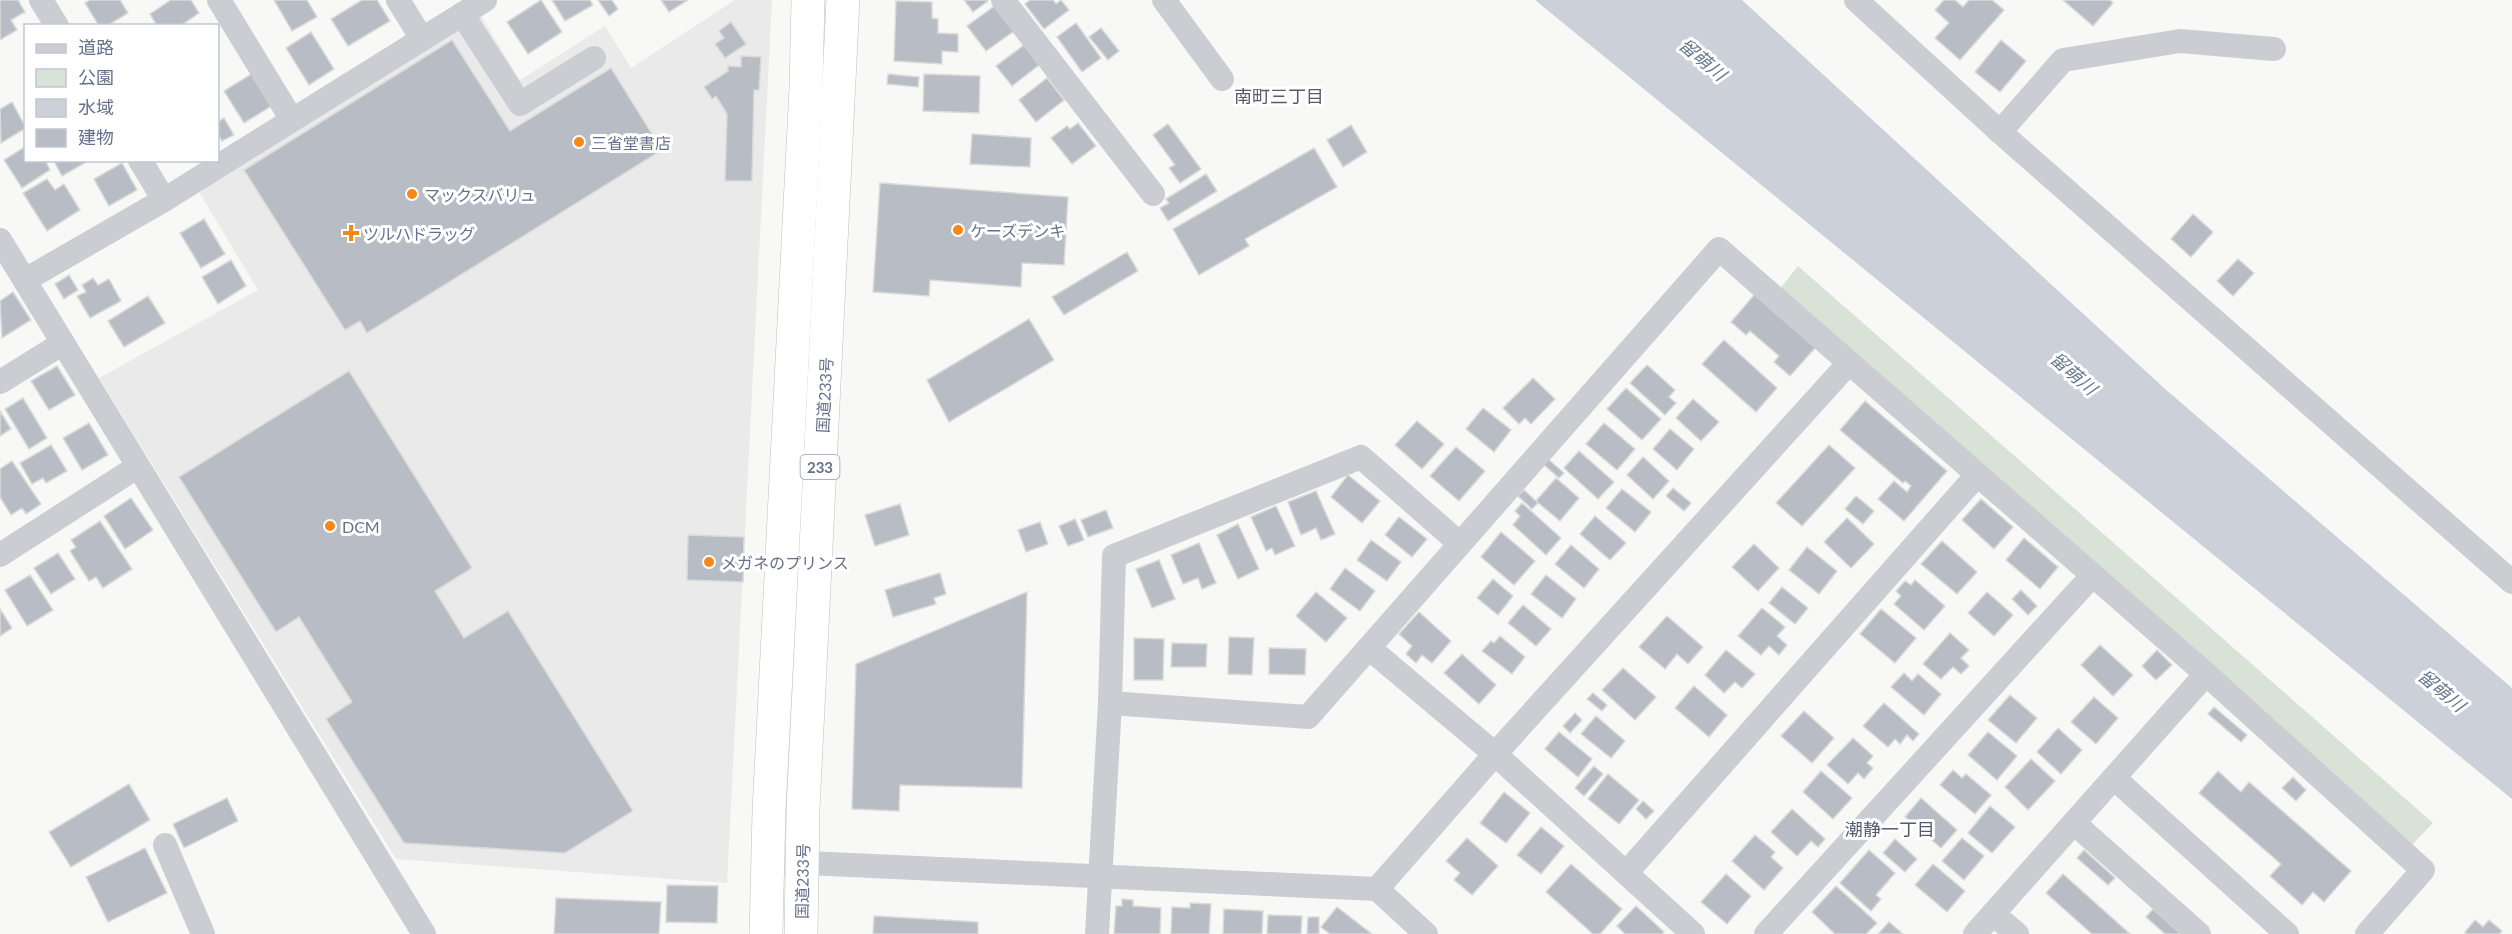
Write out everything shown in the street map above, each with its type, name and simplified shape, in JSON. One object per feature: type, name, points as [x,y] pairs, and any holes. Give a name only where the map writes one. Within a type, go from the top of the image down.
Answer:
[{"type":"highway","name":"国道233号","points":[[766,934],[808,0]]},
{"type":"highway","name":"国道233号","points":[[801,934],[802,864],[843,0]]},
{"type":"street","points":[[41,0],[56,24]]},
{"type":"street","points":[[219,0],[292,120]]},
{"type":"street","points":[[398,0],[422,39]]},
{"type":"street","points":[[25,280],[164,200],[486,0]]},
{"type":"street","points":[[1003,0],[1154,194]]},
{"type":"street","points":[[1164,0],[1222,79]]},
{"type":"street","points":[[1856,0],[2000,132],[2512,582]]},
{"type":"street","points":[[462,14],[520,104],[594,58]]},
{"type":"street","points":[[2000,132],[2063,60],[2180,41],[2274,49]]},
{"type":"street","points":[[141,162],[164,200]]},
{"type":"street","points":[[0,240],[424,934]]},
{"type":"street","points":[[1110,704],[1308,717],[1719,249],[2206,674],[2423,870],[2367,934]]},
{"type":"street","points":[[0,382],[63,343]]},
{"type":"street","points":[[1377,890],[1495,754],[1849,363]]},
{"type":"street","points":[[1097,934],[1110,704],[1114,556],[1361,457],[1459,543]]},
{"type":"street","points":[[0,555],[137,466]]},
{"type":"street","points":[[1627,872],[1977,475]]},
{"type":"street","points":[[1766,934],[2092,576]]},
{"type":"street","points":[[1369,648],[1495,754],[1694,934]]},
{"type":"street","points":[[1975,934],[2206,674]]},
{"type":"street","points":[[2114,778],[2287,934]]},
{"type":"street","points":[[2074,823],[2199,934]]},
{"type":"street","points":[[165,845],[203,934]]},
{"type":"street","points":[[768,860],[802,864],[1377,890],[1425,934]]},
{"type":"street","points":[[1993,914],[2017,934]]},
{"type":"shaded area","points":[[735,0],[772,0],[727,883],[396,859],[99,378],[258,290],[199,192],[481,16],[520,80],[605,26],[631,68]]},
{"type":"green space","points":[[1798,266],[2433,823],[2411,846],[1779,290]]},
{"type":"water","name":"留萌川","points":[[1535,0],[1742,0],[2164,388],[2512,688],[2512,799]]},
{"type":"building","points":[[0,0],[18,0],[25,12],[11,20],[17,30],[0,40]]},
{"type":"building","points":[[90,0],[120,0],[128,13],[110,24],[98,24],[85,3]]},
{"type":"building","points":[[171,0],[191,0],[199,13],[183,24],[156,24],[150,14]]},
{"type":"building","points":[[274,0],[307,0],[317,17],[292,31]]},
{"type":"building","points":[[362,0],[377,0],[390,21],[348,46],[331,19]]},
{"type":"building","points":[[541,0],[562,32],[528,54],[507,22]]},
{"type":"building","points":[[552,0],[590,0],[593,5],[565,21]]},
{"type":"building","points":[[598,0],[612,0],[618,9],[609,16]]},
{"type":"building","points":[[661,0],[688,0],[669,12]]},
{"type":"building","points":[[964,0],[987,0],[988,1],[973,12]]},
{"type":"building","points":[[1030,0],[1053,0],[1056,4],[1061,0],[1069,10],[1044,29],[1025,4]]},
{"type":"building","points":[[1944,0],[1955,0],[1963,7],[1969,0],[1992,0],[2004,10],[1960,60],[1935,38],[1949,23],[1935,10]]},
{"type":"building","points":[[2063,0],[2110,0],[2113,3],[2093,26]]},
{"type":"building","points":[[896,1],[932,2],[932,18],[938,19],[938,33],[958,34],[958,52],[942,51],[942,64],[894,61]]},
{"type":"building","points":[[996,5],[1014,31],[986,51],[967,26]]},
{"type":"building","points":[[731,22],[746,44],[725,58],[715,44],[724,38],[719,31]]},
{"type":"building","points":[[1076,23],[1101,58],[1082,72],[1057,37]]},
{"type":"building","points":[[1101,28],[1119,51],[1108,60],[1089,37]]},
{"type":"building","points":[[311,32],[334,69],[309,85],[286,48]]},
{"type":"building","points":[[452,40],[510,131],[611,68],[662,150],[367,333],[360,321],[345,330],[244,170]]},
{"type":"building","points":[[2001,40],[2026,61],[2000,92],[1975,72]]},
{"type":"building","points":[[1024,45],[1039,65],[1012,86],[996,66]]},
{"type":"building","points":[[741,56],[761,57],[759,90],[754,90],[752,181],[725,181],[727,114],[716,96],[712,99],[704,87],[728,71],[728,66],[741,67]]},
{"type":"building","points":[[253,73],[273,105],[244,123],[224,91]]},
{"type":"building","points":[[888,74],[919,77],[918,87],[887,84]]},
{"type":"building","points":[[924,74],[980,76],[979,113],[923,111]]},
{"type":"building","points":[[1047,78],[1064,100],[1036,122],[1019,100]]},
{"type":"building","points":[[12,102],[24,124],[24,129],[1,143],[0,109]]},
{"type":"building","points":[[224,118],[234,135],[222,141],[219,136],[219,121]]},
{"type":"building","points":[[1078,123],[1096,146],[1072,164],[1051,138],[1067,126],[1070,129]]},
{"type":"building","points":[[1168,124],[1201,169],[1180,183],[1169,168],[1175,165],[1153,135]]},
{"type":"building","points":[[1351,125],[1367,152],[1343,167],[1327,140]]},
{"type":"building","points":[[972,134],[1031,138],[1030,167],[970,164]]},
{"type":"building","points":[[24,147],[24,162],[46,162],[50,170],[22,188],[4,160]]},
{"type":"building","points":[[1314,148],[1337,187],[1245,239],[1249,246],[1199,275],[1173,229]]},
{"type":"building","points":[[56,162],[86,162],[62,176]]},
{"type":"building","points":[[122,163],[137,190],[109,206],[94,179]]},
{"type":"building","points":[[1206,174],[1217,191],[1168,221],[1160,208],[1169,203],[1166,199]]},
{"type":"building","points":[[47,179],[55,190],[64,184],[80,210],[47,231],[23,193]]},
{"type":"building","points":[[880,183],[1068,197],[1064,265],[1022,263],[1021,287],[930,280],[929,296],[873,292]]},
{"type":"building","points":[[2193,214],[2213,232],[2191,257],[2171,239]]},
{"type":"building","points":[[204,219],[225,254],[201,268],[180,233]]},
{"type":"building","points":[[1127,252],[1138,271],[1064,315],[1052,297]]},
{"type":"building","points":[[2238,259],[2254,273],[2233,296],[2217,281]]},
{"type":"building","points":[[231,260],[246,286],[218,304],[202,277]]},
{"type":"building","points":[[69,275],[78,290],[64,299],[55,284]]},
{"type":"building","points":[[93,278],[98,285],[109,279],[121,301],[90,318],[77,296],[86,292],[82,285]]},
{"type":"building","points":[[13,292],[31,320],[2,338],[0,301]]},
{"type":"building","points":[[1755,294],[1816,347],[1790,376],[1774,362],[1779,356],[1750,331],[1746,335],[1731,322]]},
{"type":"building","points":[[148,296],[165,323],[124,347],[108,321]]},
{"type":"building","points":[[1029,319],[1054,360],[949,422],[927,380]]},
{"type":"building","points":[[1724,340],[1777,388],[1756,412],[1702,364]]},
{"type":"building","points":[[1647,365],[1675,390],[1669,397],[1676,403],[1665,415],[1630,383]]},
{"type":"building","points":[[57,366],[75,395],[49,410],[31,381]]},
{"type":"building","points":[[349,371],[472,568],[435,591],[464,638],[508,611],[633,811],[565,853],[404,843],[326,719],[352,702],[299,617],[276,632],[179,477]]},
{"type":"building","points":[[1533,378],[1555,399],[1531,424],[1525,418],[1519,424],[1503,408]]},
{"type":"building","points":[[1626,388],[1661,419],[1642,440],[1607,409]]},
{"type":"building","points":[[23,398],[47,438],[29,449],[5,409]]},
{"type":"building","points":[[1693,399],[1719,422],[1701,441],[1676,418]]},
{"type":"building","points":[[1865,401],[1947,471],[1904,521],[1878,499],[1894,481],[1907,492],[1911,486],[1905,481],[1903,483],[1840,430]]},
{"type":"building","points":[[1483,408],[1511,430],[1494,452],[1466,429]]},
{"type":"building","points":[[0,411],[11,429],[0,436]]},
{"type":"building","points":[[1417,421],[1444,444],[1422,469],[1395,445]]},
{"type":"building","points":[[89,423],[108,455],[82,470],[63,438]]},
{"type":"building","points":[[1604,423],[1635,449],[1617,470],[1586,444]]},
{"type":"building","points":[[1670,429],[1694,449],[1677,470],[1653,449]]},
{"type":"building","points":[[51,445],[67,471],[46,483],[43,478],[32,484],[20,463]]},
{"type":"building","points":[[1829,445],[1855,468],[1802,526],[1776,503]]},
{"type":"building","points":[[1456,447],[1485,471],[1459,501],[1430,476]]},
{"type":"building","points":[[1579,451],[1614,482],[1598,499],[1564,468]]},
{"type":"building","points":[[1643,457],[1669,481],[1653,499],[1627,475]]},
{"type":"building","points":[[1548,459],[1564,473],[1559,478],[1543,464]]},
{"type":"building","points":[[12,461],[41,504],[26,514],[22,508],[11,515],[0,497],[0,469]]},
{"type":"building","points":[[1348,475],[1380,501],[1362,523],[1331,497]]},
{"type":"building","points":[[1556,478],[1579,498],[1560,521],[1536,501]]},
{"type":"building","points":[[1673,488],[1691,503],[1684,511],[1666,496]]},
{"type":"building","points":[[1622,489],[1651,512],[1635,532],[1606,508]]},
{"type":"building","points":[[1524,490],[1538,503],[1532,509],[1518,496]]},
{"type":"building","points":[[1316,491],[1335,534],[1321,540],[1316,528],[1301,535],[1288,502]]},
{"type":"building","points":[[1856,496],[1874,511],[1863,524],[1845,509]]},
{"type":"building","points":[[131,498],[153,530],[125,549],[104,516]]},
{"type":"building","points":[[1981,499],[2013,527],[1994,549],[1962,520]]},
{"type":"building","points":[[1522,503],[1561,538],[1546,555],[1513,525],[1520,516],[1515,511]]},
{"type":"building","points":[[900,504],[909,535],[875,546],[865,515]]},
{"type":"building","points":[[1276,506],[1295,546],[1275,555],[1272,548],[1266,551],[1251,517]]},
{"type":"building","points":[[1106,510],[1113,528],[1088,537],[1081,520]]},
{"type":"building","points":[[1595,516],[1626,543],[1610,560],[1580,534]]},
{"type":"building","points":[[1399,517],[1427,539],[1412,557],[1385,535]]},
{"type":"building","points":[[1847,518],[1874,544],[1851,568],[1824,542]]},
{"type":"building","points":[[1075,519],[1084,540],[1068,546],[1059,526]]},
{"type":"building","points":[[100,521],[132,569],[103,588],[96,577],[89,581],[70,551],[76,547],[71,540]]},
{"type":"building","points":[[1040,522],[1048,544],[1026,552],[1018,530]]},
{"type":"building","points":[[1238,524],[1259,569],[1238,579],[1217,535]]},
{"type":"building","points":[[1501,532],[1535,561],[1514,585],[1481,557]]},
{"type":"building","points":[[688,535],[744,537],[743,582],[687,580]]},
{"type":"building","points":[[2024,538],[2058,567],[2040,589],[2006,560]]},
{"type":"building","points":[[1371,540],[1401,562],[1387,581],[1357,560]]},
{"type":"building","points":[[1942,541],[1977,572],[1957,594],[1921,564]]},
{"type":"building","points":[[1199,543],[1216,583],[1202,589],[1198,578],[1183,584],[1171,555]]},
{"type":"building","points":[[1754,544],[1779,568],[1758,591],[1732,567]]},
{"type":"building","points":[[1571,545],[1599,569],[1584,588],[1555,564]]},
{"type":"building","points":[[1807,547],[1837,571],[1819,594],[1789,570]]},
{"type":"building","points":[[58,553],[75,579],[51,594],[34,568]]},
{"type":"building","points":[[1159,560],[1175,599],[1152,608],[1136,569]]},
{"type":"building","points":[[1345,568],[1375,591],[1360,611],[1330,589]]},
{"type":"building","points":[[940,573],[946,594],[934,598],[936,604],[893,617],[885,590]]},
{"type":"building","points":[[30,575],[53,610],[27,626],[5,590]]},
{"type":"building","points":[[1546,575],[1576,599],[1562,618],[1531,594]]},
{"type":"building","points":[[1493,579],[1513,596],[1498,615],[1477,598]]},
{"type":"building","points":[[1915,580],[1945,606],[1924,630],[1894,604],[1901,596],[1896,591],[1905,581],[1911,585]]},
{"type":"building","points":[[1782,587],[1808,608],[1795,624],[1769,603]]},
{"type":"building","points":[[2021,590],[2037,606],[2028,615],[2012,599]]},
{"type":"building","points":[[1027,592],[1022,788],[900,785],[899,811],[852,809],[856,664]]},
{"type":"building","points":[[1316,592],[1347,618],[1326,642],[1296,616]]},
{"type":"building","points":[[1987,592],[2013,615],[1994,636],[1968,613]]},
{"type":"building","points":[[1523,605],[1551,629],[1536,646],[1508,623]]},
{"type":"building","points":[[1762,608],[1785,627],[1777,636],[1787,645],[1779,655],[1769,646],[1761,655],[1738,636]]},
{"type":"building","points":[[0,609],[12,628],[0,636]]},
{"type":"building","points":[[1881,609],[1916,638],[1895,663],[1860,634]]},
{"type":"building","points":[[1419,612],[1451,641],[1432,663],[1422,655],[1416,663],[1406,654],[1412,646],[1399,634]]},
{"type":"building","points":[[1667,616],[1703,647],[1688,664],[1677,654],[1665,669],[1639,647]]},
{"type":"building","points":[[1950,633],[1969,650],[1961,658],[1969,666],[1961,674],[1953,667],[1941,679],[1923,664]]},
{"type":"building","points":[[1500,636],[1525,657],[1512,674],[1482,651],[1491,641],[1494,643]]},
{"type":"building","points":[[1229,637],[1254,638],[1252,675],[1228,674]]},
{"type":"building","points":[[1134,638],[1164,639],[1163,680],[1134,680]]},
{"type":"building","points":[[1172,643],[1207,644],[1206,667],[1171,667]]},
{"type":"building","points":[[2100,645],[2133,675],[2113,696],[2081,665]]},
{"type":"building","points":[[1269,648],[1306,649],[1305,675],[1269,674]]},
{"type":"building","points":[[1726,650],[1755,674],[1742,688],[1735,682],[1724,693],[1705,675]]},
{"type":"building","points":[[2157,650],[2172,665],[2156,680],[2142,666]]},
{"type":"building","points":[[1462,654],[1496,685],[1479,704],[1444,673]]},
{"type":"building","points":[[1623,668],[1656,697],[1635,720],[1602,690]]},
{"type":"building","points":[[1904,673],[1912,681],[1918,674],[1941,694],[1924,715],[1891,687]]},
{"type":"building","points":[[1694,686],[1727,715],[1709,737],[1675,708]]},
{"type":"building","points":[[1593,693],[1607,705],[1602,711],[1587,699]]},
{"type":"building","points":[[2010,695],[2037,718],[2016,743],[1988,720]]},
{"type":"building","points":[[2094,697],[2118,718],[2096,744],[2071,722]]},
{"type":"building","points":[[1884,703],[1919,734],[1913,741],[1907,735],[1900,744],[1895,739],[1888,747],[1863,726]]},
{"type":"building","points":[[2214,707],[2247,735],[2241,742],[2208,714]]},
{"type":"building","points":[[1804,711],[1834,738],[1812,763],[1781,736]]},
{"type":"building","points":[[1575,713],[1582,720],[1570,733],[1563,726]]},
{"type":"building","points":[[1596,716],[1625,741],[1611,758],[1581,734]]},
{"type":"building","points":[[2058,728],[2082,750],[2061,774],[2037,752]]},
{"type":"building","points":[[1559,732],[1592,759],[1578,777],[1545,749]]},
{"type":"building","points":[[1988,732],[2017,756],[1997,780],[1968,755]]},
{"type":"building","points":[[1853,738],[1873,756],[1867,763],[1873,768],[1864,779],[1858,773],[1848,784],[1827,765]]},
{"type":"building","points":[[2031,759],[2055,781],[2028,810],[2005,787]]},
{"type":"building","points":[[1594,766],[1603,774],[1584,796],[1575,788]]},
{"type":"building","points":[[1953,770],[1962,778],[1966,774],[1991,795],[1975,814],[1940,785]]},
{"type":"building","points":[[1821,771],[1852,798],[1833,819],[1803,792]]},
{"type":"building","points":[[2218,771],[2241,792],[2249,782],[2351,871],[2324,902],[2313,892],[2302,905],[2270,876],[2281,864],[2199,793]]},
{"type":"building","points":[[1608,774],[1639,800],[1619,824],[1588,799]]},
{"type":"building","points":[[2293,777],[2306,790],[2296,801],[2282,788]]},
{"type":"building","points":[[129,784],[150,820],[71,867],[49,832]]},
{"type":"building","points":[[1504,792],[1530,813],[1506,843],[1480,823]]},
{"type":"building","points":[[227,798],[238,821],[184,848],[173,824]]},
{"type":"building","points":[[1921,798],[1957,830],[1941,848],[1905,817]]},
{"type":"building","points":[[1643,801],[1654,811],[1646,819],[1636,809]]},
{"type":"building","points":[[1990,806],[2015,827],[1992,853],[1968,833]]},
{"type":"building","points":[[1792,809],[1825,839],[1818,847],[1811,841],[1797,856],[1771,832]]},
{"type":"building","points":[[1541,827],[1564,846],[1541,874],[1517,855]]},
{"type":"building","points":[[1755,835],[1775,852],[1771,857],[1783,868],[1764,890],[1732,861]]},
{"type":"building","points":[[1467,838],[1498,866],[1472,895],[1454,880],[1460,873],[1446,861]]},
{"type":"building","points":[[1962,838],[1984,856],[1964,880],[1942,861]]},
{"type":"building","points":[[1895,839],[1917,859],[1905,872],[1883,853]]},
{"type":"building","points":[[145,848],[167,893],[108,922],[86,877]]},
{"type":"building","points":[[1869,850],[1895,873],[1876,895],[1881,899],[1871,911],[1840,883]]},
{"type":"building","points":[[2084,850],[2115,878],[2108,885],[2077,858]]},
{"type":"building","points":[[1571,864],[1622,909],[1600,934],[1593,934],[1546,892]]},
{"type":"building","points":[[1933,864],[1965,891],[1947,912],[1915,885]]},
{"type":"building","points":[[1726,874],[1751,896],[1727,924],[1701,902]]},
{"type":"building","points":[[2063,874],[2130,934],[2092,934],[2046,893]]},
{"type":"building","points":[[667,885],[718,886],[717,923],[666,922]]},
{"type":"building","points":[[1836,886],[1877,923],[1866,934],[1835,934],[1812,912]]},
{"type":"building","points":[[556,898],[661,902],[659,934],[554,934]]},
{"type":"building","points":[[1122,899],[1133,900],[1133,906],[1161,908],[1160,934],[1114,934],[1116,906],[1122,906]]},
{"type":"building","points":[[1190,903],[1211,904],[1209,934],[1171,934],[1172,907],[1190,908]]},
{"type":"building","points":[[1636,906],[1664,932],[1662,934],[1625,934],[1617,926]]},
{"type":"building","points":[[1337,907],[1372,934],[1330,934],[1321,927]]},
{"type":"building","points":[[1224,909],[1263,911],[1262,934],[1223,934]]},
{"type":"building","points":[[2153,909],[2181,934],[2165,934],[2146,917]]},
{"type":"building","points":[[1268,915],[1302,916],[1301,934],[1267,934]]},
{"type":"building","points":[[874,916],[978,922],[978,934],[873,934]]},
{"type":"building","points":[[1308,917],[1319,917],[1319,934],[1307,934]]},
{"type":"building","points":[[2475,920],[2483,927],[2489,920],[2502,931],[2499,934],[2466,934],[2465,932]]},
{"type":"building","points":[[1889,922],[1903,934],[1878,934]]},
{"type":"place","name":"三省堂書店","points":[[579,142]]},
{"type":"place","name":"マックスバリュ","points":[[412,194]]},
{"type":"place","name":"ケーズデンキ","points":[[958,230]]},
{"type":"place","name":"ツルハドラッグ","points":[[351,233]]},
{"type":"place","name":"DCM","points":[[330,526]]},
{"type":"place","name":"メガネのプリンス","points":[[709,562]]},
{"type":"district","name":"南町三丁目","points":[[1279,96]]},
{"type":"district","name":"潮静一丁目","points":[[1890,829]]}]
